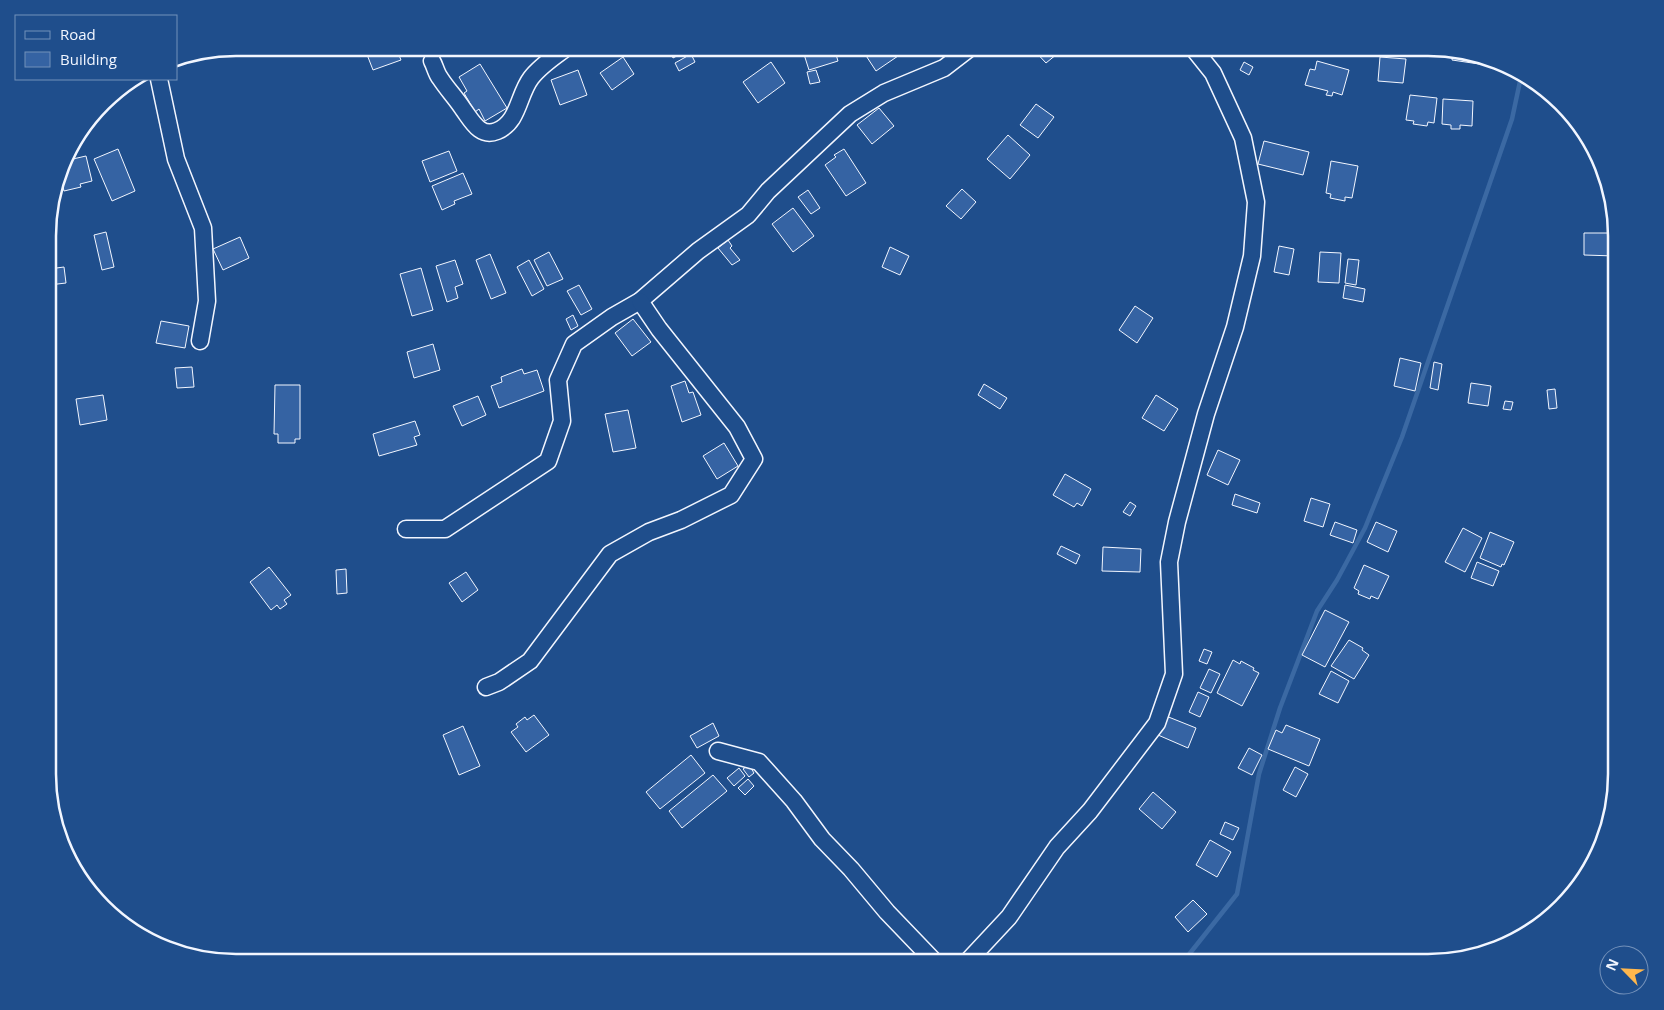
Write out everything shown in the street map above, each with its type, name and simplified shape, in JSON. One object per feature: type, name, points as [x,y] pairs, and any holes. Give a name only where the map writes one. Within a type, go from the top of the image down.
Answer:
[{"type":"street","points":[[432,61],[439,78],[449,88],[480,132],[490,134],[503,129],[510,123],[530,79],[557,56]]},
{"type":"street","points":[[406,529],[445,529],[548,461],[562,421],[558,380],[574,344],[612,316],[640,301],[698,251],[748,215],[768,190],[850,114],[884,93],[944,68],[960,56]]},
{"type":"street","points":[[974,954],[1009,917],[1057,847],[1090,811],[1157,723],[1174,674],[1169,562],[1206,414],[1235,326],[1252,256],[1256,202],[1243,138],[1212,73],[1199,56]]},
{"type":"street","points":[[159,80],[176,160],[203,228],[208,301],[200,341]]},
{"type":"street","points":[[486,687],[499,682],[530,661],[610,554],[649,532],[681,520],[731,495],[754,459],[737,427],[659,329],[640,301]]},
{"type":"street","points":[[718,751],[759,762],[794,801],[822,839],[927,954]]},
{"type":"building","points":[[368,56],[399,56],[401,60],[373,70]]},
{"type":"building","points":[[687,56],[692,56],[695,62],[679,71],[675,63]]},
{"type":"building","points":[[805,56],[836,56],[838,61],[809,70]]},
{"type":"building","points":[[866,56],[898,56],[876,71]]},
{"type":"building","points":[[1039,56],[1055,56],[1046,63]]},
{"type":"building","points":[[623,57],[634,74],[612,90],[600,73]]},
{"type":"building","points":[[1380,57],[1406,59],[1403,83],[1378,81]]},
{"type":"building","points":[[1452,58],[1479,63],[1479,64],[1452,60]]},
{"type":"building","points":[[1317,61],[1349,70],[1342,95],[1333,92],[1332,96],[1326,95],[1328,91],[1305,85],[1310,69],[1315,70]]},
{"type":"building","points":[[771,62],[785,83],[758,103],[743,82]]},
{"type":"building","points":[[1244,62],[1253,67],[1249,75],[1240,70]]},
{"type":"building","points":[[480,64],[507,108],[485,121],[479,109],[475,112],[464,93],[467,91],[459,77]]},
{"type":"building","points":[[578,70],[587,95],[560,105],[551,80]]},
{"type":"building","points":[[816,70],[820,82],[810,84],[807,72]]},
{"type":"building","points":[[1410,95],[1437,98],[1434,123],[1428,122],[1427,126],[1413,124],[1414,121],[1406,120]]},
{"type":"building","points":[[1443,99],[1473,101],[1472,126],[1460,125],[1460,129],[1451,129],[1451,125],[1442,124]]},
{"type":"building","points":[[1036,104],[1054,117],[1038,138],[1020,125]]},
{"type":"building","points":[[879,108],[894,126],[872,144],[857,125]]},
{"type":"building","points":[[1008,135],[1030,155],[1010,179],[987,159]]},
{"type":"building","points":[[1264,141],[1309,152],[1303,175],[1258,164]]},
{"type":"building","points":[[118,149],[135,191],[112,201],[94,159]]},
{"type":"building","points":[[844,149],[866,183],[846,196],[825,165],[836,157],[834,155]]},
{"type":"building","points":[[449,151],[457,171],[430,182],[422,161]]},
{"type":"building","points":[[86,156],[92,181],[80,184],[81,187],[64,191],[63,187],[74,159]]},
{"type":"building","points":[[1331,161],[1358,166],[1352,198],[1345,197],[1345,201],[1330,198],[1331,194],[1326,193]]},
{"type":"building","points":[[463,173],[472,194],[454,201],[455,204],[442,210],[432,186]]},
{"type":"building","points":[[962,189],[976,202],[961,219],[946,206]]},
{"type":"building","points":[[808,190],[820,208],[811,214],[798,197]]},
{"type":"building","points":[[793,208],[814,236],[793,252],[772,224]]},
{"type":"building","points":[[106,232],[114,267],[102,270],[94,235]]},
{"type":"building","points":[[1584,233],[1608,233],[1608,256],[1584,255]]},
{"type":"building","points":[[240,237],[249,258],[223,270],[213,249]]},
{"type":"building","points":[[728,240],[732,246],[730,248],[740,260],[732,265],[718,248]]},
{"type":"building","points":[[1279,246],[1294,249],[1289,275],[1274,272]]},
{"type":"building","points":[[890,247],[909,256],[900,275],[882,267]]},
{"type":"building","points":[[549,252],[563,279],[547,286],[534,260]]},
{"type":"building","points":[[1320,252],[1341,253],[1339,283],[1318,282]]},
{"type":"building","points":[[490,254],[506,293],[491,299],[476,260]]},
{"type":"building","points":[[1348,259],[1359,260],[1356,285],[1345,283]]},
{"type":"building","points":[[455,260],[463,284],[455,287],[458,298],[447,302],[436,266]]},
{"type":"building","points":[[529,260],[544,289],[532,296],[517,267]]},
{"type":"building","points":[[64,267],[66,283],[56,284],[56,268]]},
{"type":"building","points":[[421,268],[433,310],[412,316],[400,274]]},
{"type":"building","points":[[579,285],[592,309],[581,315],[567,291]]},
{"type":"building","points":[[1345,285],[1365,289],[1363,302],[1343,298]]},
{"type":"building","points":[[1135,306],[1153,318],[1137,343],[1119,330]]},
{"type":"building","points":[[573,315],[578,326],[571,330],[566,319]]},
{"type":"building","points":[[633,319],[651,342],[632,356],[615,333]]},
{"type":"building","points":[[161,321],[189,326],[185,348],[156,343]]},
{"type":"building","points":[[433,344],[440,370],[414,378],[407,352]]},
{"type":"building","points":[[1400,358],[1421,363],[1415,391],[1394,386]]},
{"type":"building","points":[[1434,362],[1442,364],[1438,390],[1430,388]]},
{"type":"building","points":[[192,367],[194,387],[177,388],[175,368]]},
{"type":"building","points":[[522,369],[524,374],[537,370],[544,391],[499,408],[491,386],[502,382],[501,377]]},
{"type":"building","points":[[685,381],[689,393],[693,392],[701,415],[682,422],[671,386]]},
{"type":"building","points":[[1471,383],[1491,386],[1488,406],[1468,403]]},
{"type":"building","points":[[984,384],[1007,398],[1000,409],[978,395]]},
{"type":"building","points":[[275,385],[300,385],[300,439],[295,439],[295,443],[278,443],[278,434],[274,434]]},
{"type":"building","points":[[1555,389],[1557,408],[1549,409],[1547,390]]},
{"type":"building","points":[[103,395],[107,420],[80,425],[76,399]]},
{"type":"building","points":[[1156,395],[1178,409],[1164,431],[1142,418]]},
{"type":"building","points":[[478,396],[486,415],[462,426],[453,406]]},
{"type":"building","points":[[1505,401],[1513,402],[1511,410],[1503,409]]},
{"type":"building","points":[[628,410],[636,448],[613,452],[605,414]]},
{"type":"building","points":[[415,421],[420,435],[414,437],[417,445],[379,456],[373,434]]},
{"type":"building","points":[[724,443],[738,466],[717,479],[703,456]]},
{"type":"building","points":[[1218,450],[1240,460],[1228,485],[1207,475]]},
{"type":"building","points":[[1065,474],[1091,489],[1082,506],[1077,503],[1074,507],[1053,495]]},
{"type":"building","points":[[1235,494],[1260,503],[1257,513],[1232,505]]},
{"type":"building","points":[[1311,498],[1330,504],[1323,527],[1304,521]]},
{"type":"building","points":[[1130,502],[1136,506],[1130,516],[1123,512]]},
{"type":"building","points":[[1335,522],[1357,530],[1353,543],[1330,535]]},
{"type":"building","points":[[1376,522],[1397,531],[1388,552],[1367,542]]},
{"type":"building","points":[[1463,528],[1482,538],[1465,572],[1445,562]]},
{"type":"building","points":[[1490,532],[1514,542],[1504,565],[1502,564],[1501,567],[1480,558]]},
{"type":"building","points":[[1061,546],[1080,555],[1076,564],[1057,554]]},
{"type":"building","points":[[1103,547],[1141,549],[1140,572],[1102,571]]},
{"type":"building","points":[[1477,562],[1499,571],[1493,586],[1471,578]]},
{"type":"building","points":[[1364,565],[1389,576],[1378,599],[1371,596],[1370,599],[1358,594],[1359,591],[1354,588]]},
{"type":"building","points":[[269,567],[291,595],[284,600],[287,604],[280,609],[277,605],[271,610],[250,582]]},
{"type":"building","points":[[346,569],[347,593],[337,594],[336,570]]},
{"type":"building","points":[[466,572],[478,590],[462,602],[449,583]]},
{"type":"building","points":[[1325,610],[1349,622],[1325,667],[1302,655]]},
{"type":"building","points":[[1349,640],[1363,648],[1362,650],[1369,655],[1354,679],[1331,666]]},
{"type":"building","points":[[1204,649],[1212,652],[1207,664],[1199,661]]},
{"type":"building","points":[[1233,660],[1240,664],[1241,661],[1259,673],[1242,706],[1217,693]]},
{"type":"building","points":[[1209,669],[1220,674],[1211,693],[1200,688]]},
{"type":"building","points":[[1331,671],[1349,681],[1338,703],[1319,694]]},
{"type":"building","points":[[1198,692],[1209,697],[1200,717],[1189,712]]},
{"type":"building","points":[[534,715],[549,735],[526,752],[511,732],[518,727],[516,724],[525,717],[527,720]]},
{"type":"building","points":[[1166,716],[1196,728],[1188,748],[1158,735]]},
{"type":"building","points":[[713,723],[719,736],[697,748],[690,736]]},
{"type":"building","points":[[1286,725],[1320,739],[1309,766],[1268,749],[1276,730],[1282,733]]},
{"type":"building","points":[[463,726],[480,766],[459,775],[443,735]]},
{"type":"building","points":[[1249,748],[1262,755],[1252,775],[1238,768]]},
{"type":"building","points":[[691,755],[705,773],[660,809],[646,792]]},
{"type":"building","points":[[749,765],[754,773],[749,777],[743,769]]},
{"type":"building","points":[[1295,767],[1308,774],[1296,797],[1283,790]]},
{"type":"building","points":[[739,768],[745,776],[734,786],[727,778]]},
{"type":"building","points":[[713,775],[727,791],[682,828],[669,811]]},
{"type":"building","points":[[748,779],[754,786],[745,795],[738,788]]},
{"type":"building","points":[[1153,792],[1176,812],[1162,829],[1139,809]]},
{"type":"building","points":[[1225,822],[1239,828],[1233,840],[1220,834]]},
{"type":"building","points":[[1210,840],[1231,852],[1217,877],[1196,865]]},
{"type":"building","points":[[1193,900],[1207,914],[1188,932],[1175,917]]},
{"type":"waterway","points":[[1189,954],[1237,894],[1259,774],[1280,708],[1317,611],[1337,580],[1365,528],[1402,437],[1512,119],[1520,81]]}]
